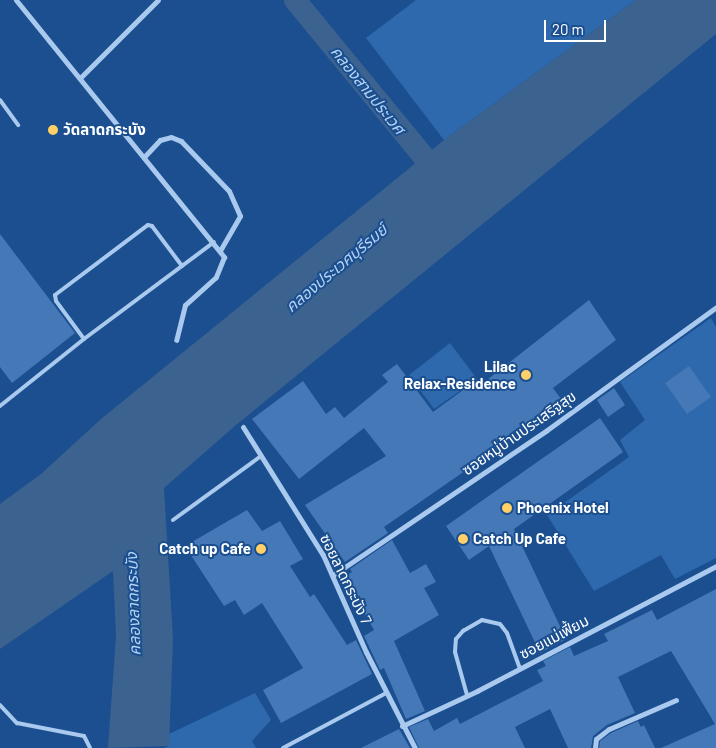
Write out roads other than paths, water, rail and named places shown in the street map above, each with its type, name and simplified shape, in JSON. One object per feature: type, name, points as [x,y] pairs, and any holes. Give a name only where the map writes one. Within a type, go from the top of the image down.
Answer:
[{"type":"street","points":[[16,0],[220,250],[224,262],[216,277],[185,304],[176,340]]},
{"type":"street","points":[[80,78],[158,0]]},
{"type":"street","points":[[144,157],[160,140],[170,137],[181,141],[208,166],[229,191],[240,216],[220,250]]},
{"type":"street","name":"ซอยหมู่บ้านประเสริฐสุข","points":[[333,575],[547,430],[716,307]]},
{"type":"street","name":"ซอยลาดกระบัง 7","points":[[243,427],[333,575],[386,693],[415,748]]},
{"type":"street","name":"ซอยแม่เฟี้ยม","points":[[402,726],[520,669],[716,566]]},
{"type":"street","points":[[595,748],[596,738],[609,729],[676,700]]},
{"type":"lane","points":[[0,100],[18,125]]},
{"type":"lane","points":[[84,339],[56,301],[55,296],[148,225],[152,226],[182,266]]},
{"type":"lane","points":[[0,406],[84,339],[214,242]]},
{"type":"lane","points":[[173,520],[261,456]]},
{"type":"lane","points":[[467,696],[455,652],[456,639],[463,630],[482,620],[500,624],[507,633],[520,669]]},
{"type":"lane","points":[[283,748],[386,693]]},
{"type":"lane","points":[[0,705],[17,723],[84,736],[90,748]]},
{"type":"water","points":[[636,0],[716,0],[716,34],[236,425],[164,488],[173,639],[169,746],[108,748],[116,636],[113,571],[0,649],[0,504],[41,474],[101,419],[444,140]]},
{"type":"waterway","name":"คลองสามประเวศ","points":[[295,0],[442,179]]},
{"type":"place","name":"วัดลาดกระบัง","points":[[53,130]]},
{"type":"place","name":"Lilac Relax-Residence","points":[[526,375]]},
{"type":"place","name":"Phoenix Hotel","points":[[507,508]]},
{"type":"place","name":"Catch Up Cafe","points":[[463,539]]},
{"type":"place","name":"Catch up Cafe","points":[[261,549]]},
{"type":"water label","name":"คลองประเวศบุรีรมย์","points":[[336,268]]},
{"type":"water label","name":"คลองลาดกระบัง","points":[[133,604]]}]
